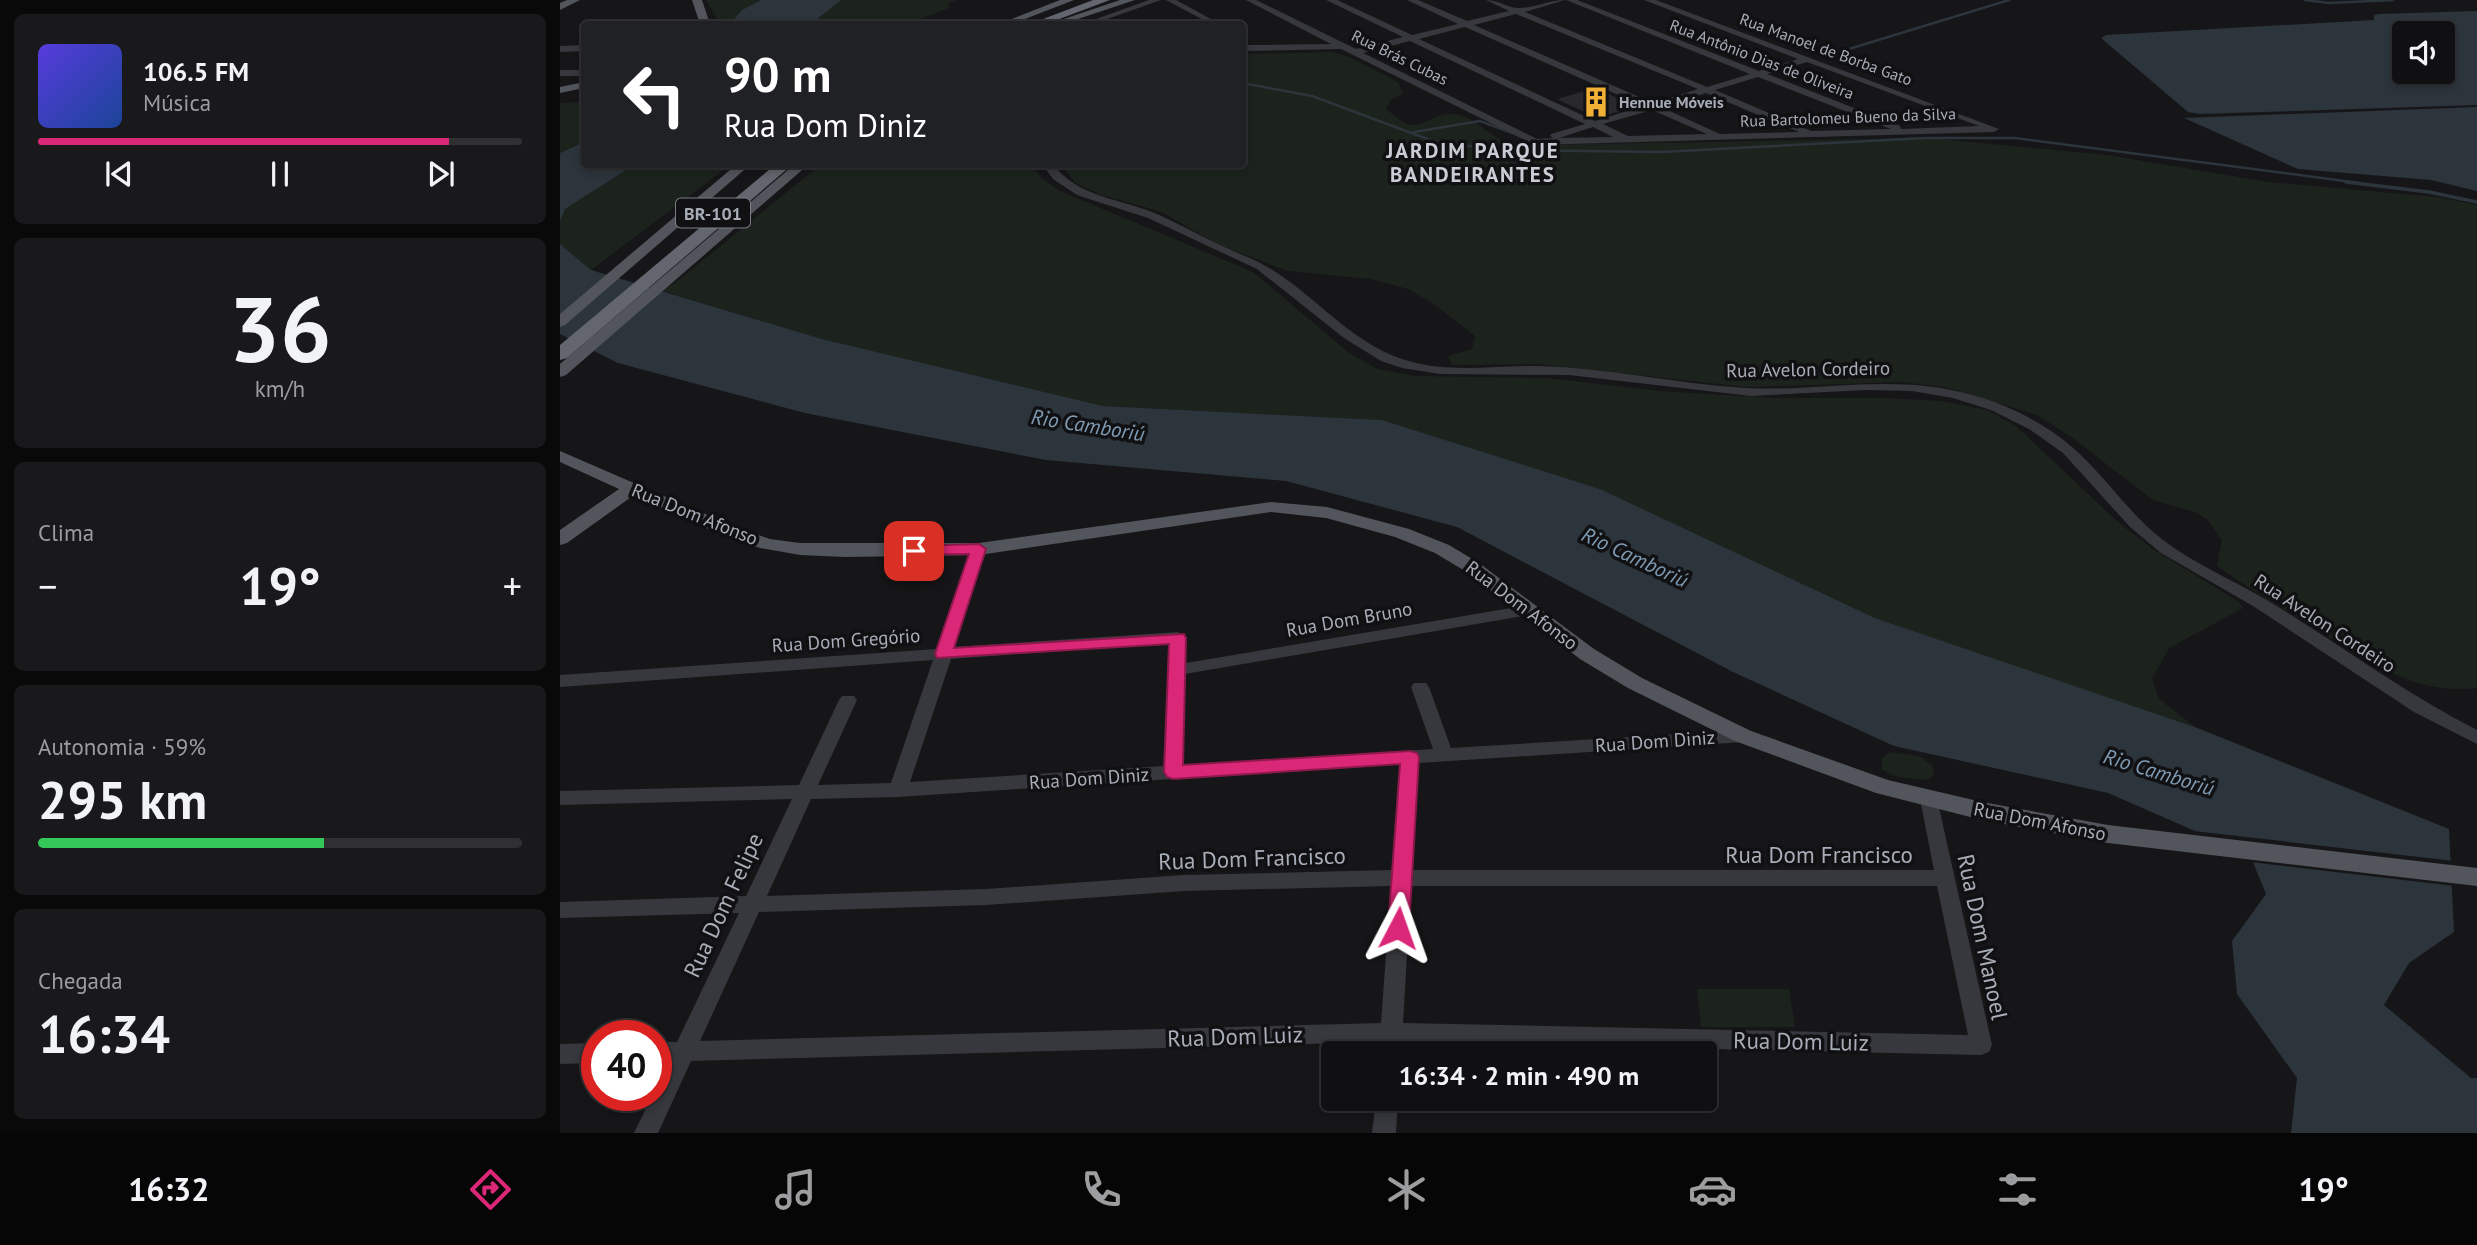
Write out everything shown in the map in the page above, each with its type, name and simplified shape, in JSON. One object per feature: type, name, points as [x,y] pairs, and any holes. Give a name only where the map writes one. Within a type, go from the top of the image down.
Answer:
[{"type":"highway","points":[[1033,21],[1104,0]]},
{"type":"highway","points":[[1044,21],[1086,4],[1111,0]]},
{"type":"highway","name":"BR-101","points":[[560,354],[768,168]]},
{"type":"highway","name":"BR-101","points":[[560,341],[781,168]]},
{"type":"main road","points":[[560,6],[575,0]]},
{"type":"main road","points":[[697,0],[704,21]]},
{"type":"main road","points":[[1012,21],[1069,0]]},
{"type":"main road","points":[[1064,21],[1130,0]]},
{"type":"main road","points":[[560,90],[581,86]]},
{"type":"main road","points":[[560,322],[740,168]]},
{"type":"main road","points":[[560,372],[798,168]]},
{"type":"main road","name":"Rua Dom Afonso","points":[[560,456],[726,530],[767,544],[845,551],[979,549],[1254,509],[1294,508],[1376,526],[1430,544],[1472,567],[1587,653],[1634,683],[1743,736],[1825,767],[1929,799],[2054,824],[2146,839],[2477,877]]},
{"type":"main road","points":[[560,526],[626,486]]},
{"type":"main road","points":[[560,539],[626,486]]},
{"type":"street","points":[[1095,21],[1157,0]]},
{"type":"street","points":[[1170,0],[1210,21]]},
{"type":"street","name":"Rua Brás Cubas","points":[[1250,0],[1535,142]]},
{"type":"street","points":[[1330,0],[1626,139]]},
{"type":"street","points":[[1411,0],[1720,136]]},
{"type":"street","points":[[1490,0],[1812,134]]},
{"type":"street","points":[[1356,52],[1561,0]]},
{"type":"street","name":"Rua Antônio Dias de Oliveira","points":[[1570,0],[1904,131]]},
{"type":"street","name":"Rua Manoel de Borba Gato","points":[[1648,0],[1994,128]]},
{"type":"street","points":[[1115,14],[1124,19]]},
{"type":"street","points":[[1246,41],[1259,48]]},
{"type":"street","points":[[1246,48],[1344,46]]},
{"type":"street","points":[[560,49],[581,48]]},
{"type":"street","points":[[1535,142],[1807,59]]},
{"type":"street","points":[[560,73],[581,73]]},
{"type":"street","name":"Rua Bartolomeu Bueno da Silva","points":[[1535,142],[1994,128]]},
{"type":"street","name":"Rua Avelon Cordeiro","points":[[1050,168],[1075,191],[1155,217],[1185,235],[1259,266],[1364,346],[1404,365],[1456,370],[1570,371],[1669,385],[1753,392],[1893,387],[1931,390],[1970,398],[2003,410],[2034,426],[2080,462],[2136,525],[2158,544],[2258,601],[2416,705],[2477,738]]},
{"type":"street","points":[[898,790],[979,549]]},
{"type":"street","name":"Rua Dom Bruno","points":[[1177,670],[1529,610]]},
{"type":"street","name":"Rua Dom Gregório","points":[[560,681],[1178,638],[1177,670]]},
{"type":"street","points":[[1173,772],[1177,670]]},
{"type":"street","points":[[1420,687],[1444,755]]},
{"type":"street","name":"Rua Dom Felipe","points":[[646,1133],[848,700]]},
{"type":"street","name":"Rua Dom Diniz","points":[[560,798],[898,790],[1743,736]]},
{"type":"street","points":[[1390,1041],[1410,757]]},
{"type":"street","name":"Rua Dom Manoel","points":[[1929,799],[1981,1045]]},
{"type":"street","name":"Rua Dom Francisco","points":[[560,910],[986,897],[1184,883],[1402,878],[1945,878]]},
{"type":"street","name":"Rua Dom Luiz","points":[[672,1051],[1321,1044]]},
{"type":"street","name":"Rua Dom Luiz","points":[[1717,1044],[1981,1045]]},
{"type":"street","points":[[560,1054],[581,1053]]},
{"type":"street","points":[[1384,1133],[1386,1111]]},
{"type":"shaded area","points":[[706,0],[761,0],[742,10],[733,21],[716,21],[716,16]]},
{"type":"shaded area","points":[[841,0],[957,0],[949,3],[949,8],[915,21],[815,21]]},
{"type":"shaded area","points":[[1332,52],[1349,57],[1398,82],[1403,93],[1391,100],[1386,108],[1407,124],[1415,125],[1445,114],[1455,114],[1470,119],[1501,140],[1514,144],[1927,138],[2107,155],[2269,182],[2437,197],[2477,205],[2477,688],[2454,689],[2411,681],[2352,651],[2217,566],[2222,540],[2208,520],[2195,512],[2153,500],[2074,439],[2037,415],[1950,388],[1903,382],[1746,387],[1538,364],[1452,365],[1448,356],[1472,349],[1475,336],[1437,306],[1408,289],[1371,279],[1288,271],[1217,244],[1162,212],[1099,194],[1076,183],[1064,168],[1246,168],[1246,54]]},
{"type":"shaded area","points":[[560,103],[581,103],[581,143],[560,153]]},
{"type":"shaded area","points":[[629,168],[726,168],[591,270],[560,244],[560,221],[565,209]]},
{"type":"shaded area","points":[[816,168],[1033,168],[1060,191],[1253,272],[1348,352],[1377,369],[1416,376],[1547,378],[1660,391],[1776,398],[1942,401],[1987,410],[2016,426],[2119,523],[2153,549],[2239,602],[2243,608],[2169,648],[2152,679],[2159,699],[2199,730],[1875,618],[1600,489],[1382,420],[1103,406],[822,339],[660,290],[675,283]]},
{"type":"shaded area","points":[[1890,752],[1919,756],[1932,765],[1934,775],[1928,780],[1898,777],[1882,770],[1882,758]]},
{"type":"shaded area","points":[[1697,989],[1789,989],[1795,1027],[1701,1027]]},
{"type":"water","points":[[761,0],[841,0],[815,21],[733,21],[742,10]]},
{"type":"water","points":[[2477,11],[2477,105],[2200,114],[2188,112],[2101,38],[2106,35],[2374,20],[2374,15]]},
{"type":"water","points":[[2477,107],[2477,191],[2431,180],[2298,169],[2184,118]]},
{"type":"water","points":[[581,143],[581,168],[629,168],[565,209],[560,221],[560,153]]},
{"type":"water","name":"Rio Camboriú","points":[[560,244],[591,270],[822,339],[1103,406],[1382,420],[1600,489],[1875,618],[2200,729],[2449,829],[2454,932],[2409,963],[2384,1005],[2471,1078],[2477,1078],[2477,1133],[2291,1133],[2297,1078],[2237,994],[2232,941],[2266,894],[2250,855],[2108,793],[1894,746],[1733,672],[1457,527],[1286,481],[1046,460],[805,413],[618,363],[560,334]]},
{"type":"pier","points":[[2185,830],[2454,861],[2455,886],[2250,862],[2248,857]]},
{"type":"building","name":"Hennue Móveis","points":[[1595,88],[1636,106],[1597,118],[1557,99]]},
{"type":"waterway","points":[[1826,56],[2009,0]]},
{"type":"waterway","points":[[2305,0],[2329,3],[2393,0]]},
{"type":"waterway","points":[[1246,84],[1312,96],[1433,141],[1498,150],[1662,152],[1925,138],[2015,138],[2360,183]]},
{"type":"waterway","points":[[1414,132],[1480,121],[1523,137]]},
{"type":"waterway","points":[[2346,182],[2429,192],[2477,202]]},
{"type":"place","name":"Hennue Móveis","points":[[1596,102]]},
{"type":"district","name":"JARDIM PARQUE BANDEIRANTES","points":[[1473,162]]},
{"type":"route","points":[[914,551],[979,549],[943,654],[1178,638],[1173,772],[1410,757],[1398,928]]}]
